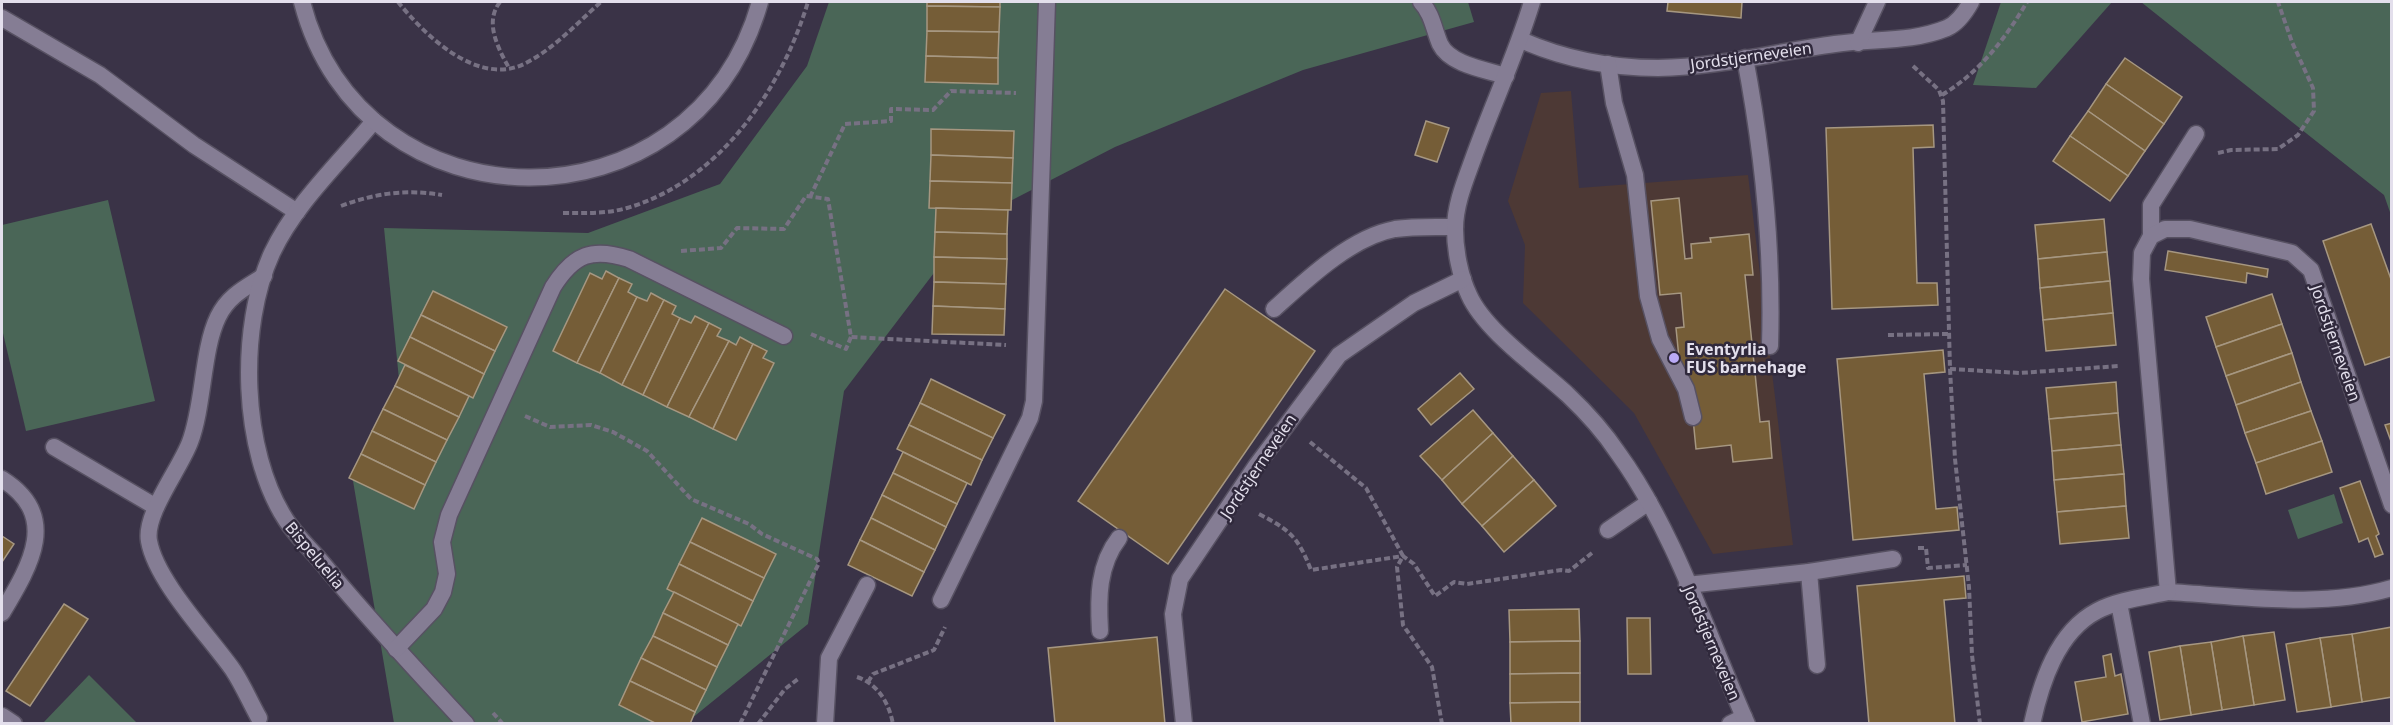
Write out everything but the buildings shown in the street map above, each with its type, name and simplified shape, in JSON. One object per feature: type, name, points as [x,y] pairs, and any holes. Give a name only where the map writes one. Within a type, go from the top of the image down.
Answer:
[{"type":"street","points":[[302,2],[314,38],[327,62],[349,93],[374,121],[405,141],[446,162],[489,174],[521,177],[560,177],[591,171],[651,148],[696,114],[715,93],[734,65],[760,2]]},
{"type":"street","points":[[941,600],[1030,418],[1034,401],[1047,2]]},
{"type":"street","points":[[1421,2],[1433,22],[1442,47],[1467,65],[1506,76]]},
{"type":"street","name":"Jordstjerneveien","points":[[1532,2],[1521,40],[1467,176],[1455,227],[1456,247],[1463,279],[1469,297],[1506,341],[1569,396],[1598,427],[1618,453],[1649,502],[1688,585],[1740,721]]},
{"type":"street","points":[[1858,43],[1877,2]]},
{"type":"street","name":"Jordstjerneveien","points":[[1521,40],[1573,59],[1658,68],[1837,44],[1897,40],[1950,27],[1965,13],[1971,2]]},
{"type":"street","points":[[2,18],[100,75],[185,138],[297,212]]},
{"type":"street","points":[[1745,58],[1755,110],[1769,235],[1770,346]]},
{"type":"street","points":[[1608,64],[1613,96],[1635,175],[1648,296],[1660,339],[1686,389],[1693,417]]},
{"type":"street","name":"Bispeluelia","points":[[374,121],[297,212],[272,253],[264,276],[249,357],[250,412],[269,487],[286,521],[396,649],[466,723]]},
{"type":"street","points":[[2168,592],[2141,279],[2142,253],[2151,236],[2151,205],[2196,134]]},
{"type":"street","points":[[1274,309],[1324,263],[1367,240],[1394,229],[1455,227]]},
{"type":"street","name":"Jordstjerneveien","points":[[2151,236],[2165,229],[2190,229],[2292,253],[2311,270],[2391,504]]},
{"type":"street","points":[[396,649],[434,609],[443,592],[447,574],[442,542],[445,529],[553,287],[564,269],[578,257],[609,252],[645,267],[784,336]]},
{"type":"street","points":[[259,718],[234,672],[174,592],[148,540],[150,518],[179,469],[191,440],[217,318],[232,295],[264,276]]},
{"type":"street","name":"Jordstjerneveien","points":[[1184,723],[1173,614],[1180,579],[1287,424],[1339,355],[1406,308],[1463,279]]},
{"type":"street","points":[[54,447],[156,507]]},
{"type":"street","points":[[2,479],[26,498],[37,528],[34,551],[2,613]]},
{"type":"street","points":[[1608,530],[1649,502]]},
{"type":"street","points":[[1100,631],[1098,610],[1102,577],[1110,550],[1119,538]]},
{"type":"street","points":[[1688,585],[1809,572],[1893,559]]},
{"type":"street","points":[[1809,572],[1818,665]]},
{"type":"street","points":[[825,723],[828,658],[867,585]]},
{"type":"street","points":[[2032,723],[2045,678],[2063,643],[2078,624],[2097,611],[2119,603],[2168,592],[2316,600],[2368,595],[2391,588]]},
{"type":"street","points":[[2119,603],[2142,723]]},
{"type":"street","points":[[2,716],[14,723]]},
{"type":"path","points":[[398,2],[426,35],[444,49],[481,66],[498,70],[524,65],[548,50],[602,2]]},
{"type":"path","points":[[500,2],[493,10],[492,22],[495,38],[509,68]]},
{"type":"path","points":[[1942,95],[1984,62],[2008,34],[2027,2]]},
{"type":"path","points":[[2213,156],[2231,150],[2278,149],[2298,135],[2314,111],[2313,88],[2292,42],[2278,2]]},
{"type":"path","points":[[1905,58],[1942,95],[1948,334],[1955,459],[1967,565],[1972,655],[1980,723]]},
{"type":"path","points":[[810,197],[845,124],[891,122],[891,109],[933,110],[951,92],[1044,94]]},
{"type":"path","points":[[334,211],[340,206],[378,193],[419,191],[442,195]]},
{"type":"path","points":[[645,267],[682,250],[721,248],[737,228],[784,229],[806,196],[828,199],[851,337],[846,349],[814,335]]},
{"type":"path","points":[[1888,335],[1948,334]]},
{"type":"path","points":[[851,337],[979,344]]},
{"type":"path","points":[[1950,369],[2020,373],[2150,363]]},
{"type":"path","points":[[499,405],[550,427],[591,424],[629,440],[658,462],[691,499],[749,524],[762,534],[817,559],[819,563],[740,723]]},
{"type":"path","points":[[1287,424],[1366,488],[1403,556],[1414,564],[1435,596],[1454,582],[1467,584],[1562,570],[1569,571]]},
{"type":"path","points":[[1234,501],[1279,524],[1300,542],[1311,570],[1403,556]]},
{"type":"path","points":[[1403,556],[1397,567],[1403,625],[1432,667],[1442,723]]},
{"type":"path","points":[[1928,568],[1967,565]]},
{"type":"path","points":[[868,682],[873,674],[934,650],[942,634]]},
{"type":"path","points":[[487,706],[503,723]]},
{"type":"shaded area","name":"Eventyrlia FUS barnehage","points":[[1571,91],[1579,188],[1748,175],[1793,545],[1713,554],[1634,413],[1523,303],[1525,245],[1508,201],[1541,93]]},
{"type":"green space","points":[[829,2],[1468,2],[1474,22],[1303,70],[1115,147],[975,219],[844,391],[808,624],[686,723],[394,723],[352,475],[407,460],[384,228],[588,233],[720,184],[807,66]]},
{"type":"green space","points":[[2001,2],[2112,2],[2036,88],[1973,85]]},
{"type":"green space","points":[[2141,2],[2391,2],[2391,215],[2384,195]]},
{"type":"green space","points":[[108,200],[155,401],[26,431],[2,329],[2,225]]},
{"type":"green space","points":[[2334,494],[2343,523],[2298,539],[2288,510]]},
{"type":"green space","points":[[89,675],[137,723],[43,723]]},
{"type":"place","name":"Eventyrlia FUS barnehage","points":[[1674,358]]}]
